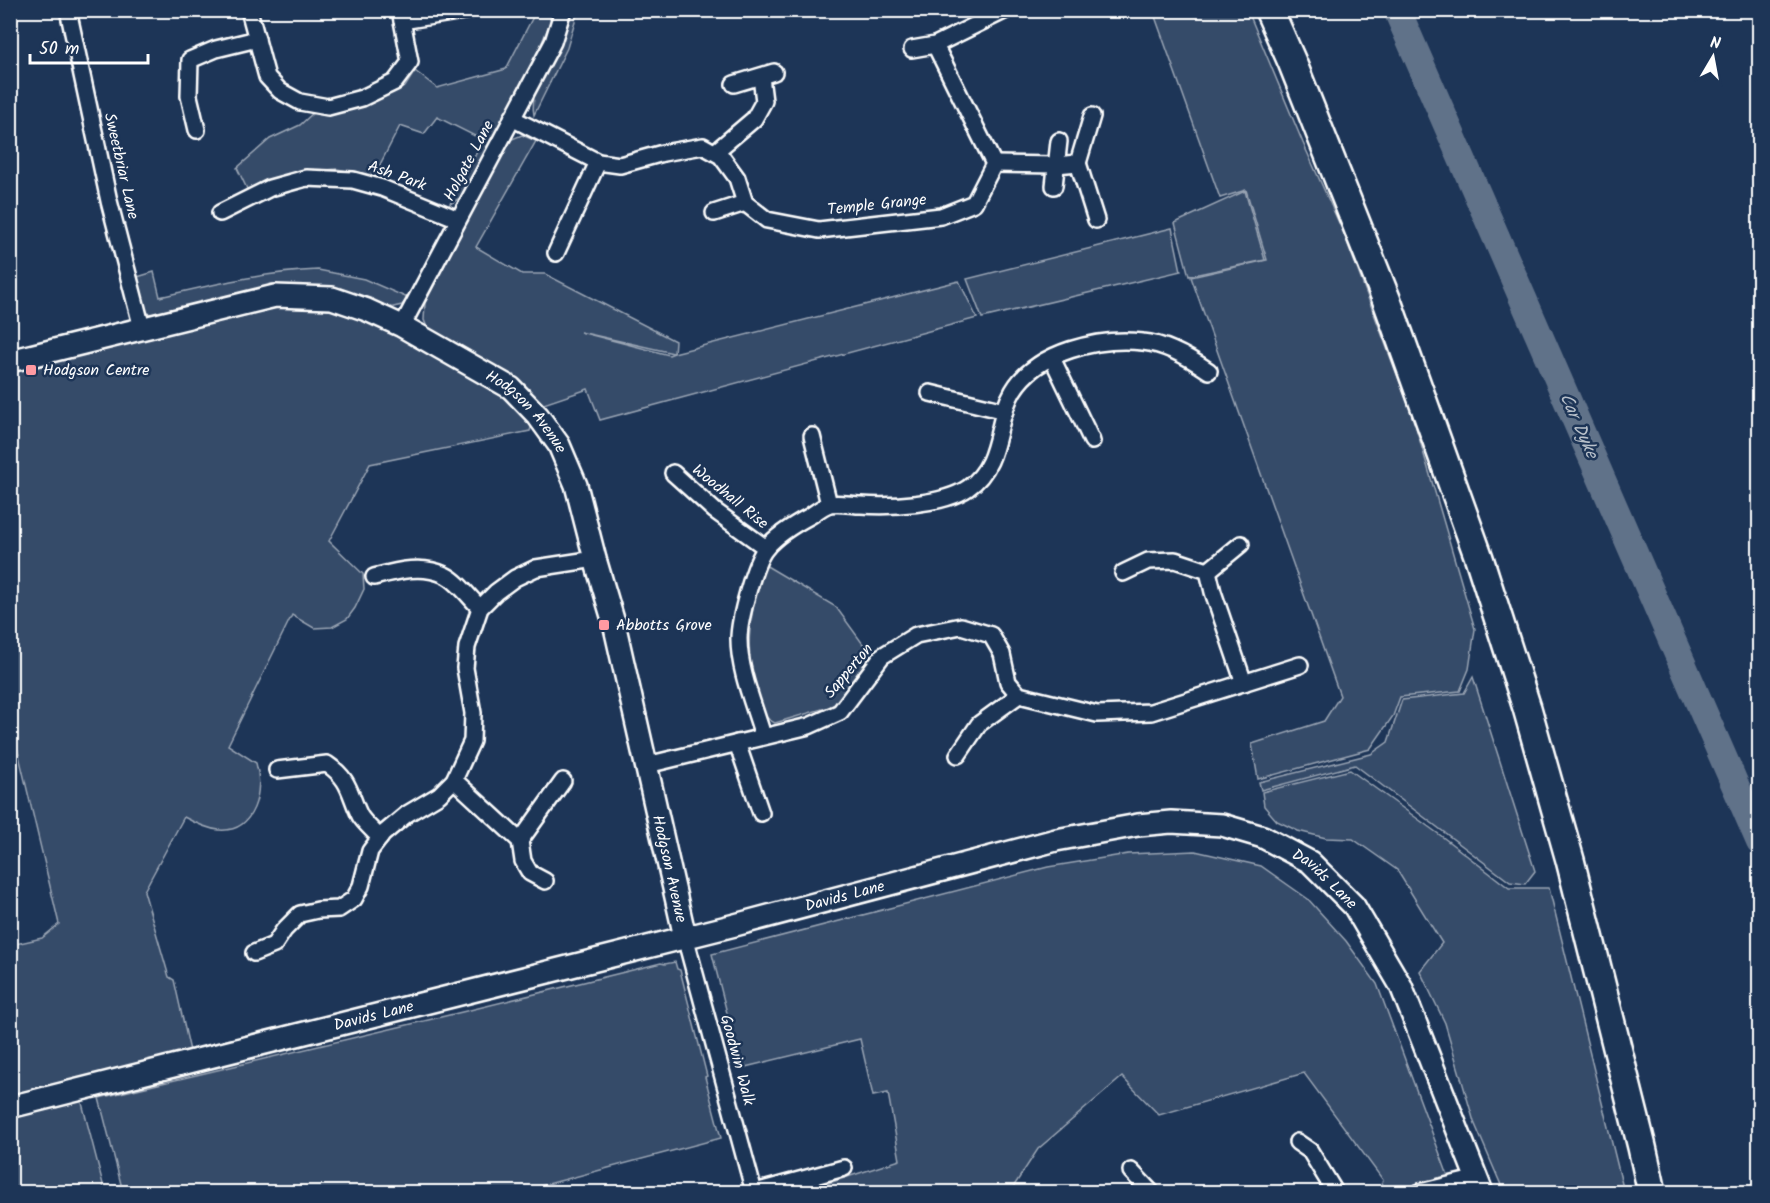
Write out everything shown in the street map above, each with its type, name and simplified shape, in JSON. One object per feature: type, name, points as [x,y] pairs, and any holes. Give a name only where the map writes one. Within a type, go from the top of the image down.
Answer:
[{"type":"highway","points":[[1269,10],[1387,301],[1479,558],[1527,708],[1570,860],[1652,1192]]},
{"type":"street","name":"Sweetbriar Lane","points":[[68,10],[110,201],[142,328]]},
{"type":"street","points":[[249,10],[267,77],[280,91],[300,102],[328,107],[362,98],[394,82],[410,62],[401,16],[470,10]]},
{"type":"street","name":"Holgate Lane","points":[[402,326],[553,42],[563,10]]},
{"type":"street","points":[[912,49],[935,45],[999,14]]},
{"type":"street","points":[[197,130],[189,96],[190,60],[216,49],[257,39]]},
{"type":"street","points":[[935,45],[994,164],[1078,163]]},
{"type":"street","points":[[715,152],[754,119],[764,101],[768,74],[734,84]]},
{"type":"street","points":[[1092,116],[1078,163],[1096,220]]},
{"type":"street","points":[[512,118],[598,162],[620,165],[663,153],[703,146],[721,156],[737,178],[745,203],[714,213]]},
{"type":"street","points":[[1054,186],[1059,141]]},
{"type":"street","points":[[556,253],[598,162]]},
{"type":"street","name":"Temple Grange","points":[[745,203],[767,220],[819,230],[941,216],[974,203],[994,164]]},
{"type":"street","name":"Ash Park","points":[[220,213],[270,188],[306,178],[353,180],[382,188],[458,219]]},
{"type":"street","name":"Hodgson Avenue","points":[[10,361],[275,296],[332,298],[367,310],[402,326],[510,388],[538,416],[559,445],[576,485],[614,623],[685,937]]},
{"type":"street","points":[[812,436],[829,504],[889,507],[934,501],[967,489],[982,474],[997,446],[1005,411],[1012,393],[1022,379],[1052,358],[1081,347],[1115,342],[1144,342],[1173,350],[1209,371]]},
{"type":"street","points":[[1052,358],[1092,441]]},
{"type":"street","points":[[930,393],[1005,411]]},
{"type":"street","name":"Woodhall Rise","points":[[673,473],[715,511],[766,548]]},
{"type":"street","name":"Woodhall Rise","points":[[763,736],[743,671],[739,639],[746,598],[766,548],[796,524],[829,504]]},
{"type":"street","points":[[1208,571],[1241,544]]},
{"type":"street","points":[[254,953],[274,945],[284,930],[300,914],[339,909],[354,899],[361,886],[370,852],[380,838],[407,814],[439,795],[454,780],[472,741],[473,713],[465,668],[467,647],[480,608],[515,578],[536,568],[595,559]]},
{"type":"street","points":[[1123,573],[1148,561],[1175,560],[1208,571]]},
{"type":"street","points":[[374,577],[405,569],[430,570],[447,576],[480,608]]},
{"type":"street","points":[[1208,571],[1244,683]]},
{"type":"street","name":"Sapperton","points":[[647,765],[809,726],[840,712],[882,656],[916,635],[961,626],[991,635],[1002,654],[1008,682],[1019,695]]},
{"type":"street","points":[[958,755],[979,724],[1019,695],[1097,714],[1151,712],[1300,665]]},
{"type":"street","points":[[737,743],[760,813]]},
{"type":"street","points":[[277,770],[327,764],[340,773],[361,818],[380,838]]},
{"type":"street","points":[[454,780],[520,842],[523,861],[530,873],[545,881]]},
{"type":"street","points":[[520,842],[563,781]]},
{"type":"street","name":"Davids Lane","points":[[10,1107],[685,937],[1056,840],[1138,825],[1171,822],[1222,825],[1263,837],[1310,862],[1354,906],[1401,986],[1480,1185]]},
{"type":"street","name":"Goodwin Walk","points":[[685,937],[754,1192]]},
{"type":"street","points":[[1297,1142],[1310,1151],[1335,1192]]},
{"type":"street","points":[[754,1192],[844,1168]]},
{"type":"street","points":[[1131,1171],[1151,1192]]},
{"type":"street","points":[[1420,1192],[1480,1185]]},
{"type":"shaded area","points":[[536,11],[555,11],[537,54],[460,198],[450,204],[483,140],[437,117],[424,134],[400,126],[374,176],[337,169],[301,172],[249,193],[237,168],[270,139],[300,125],[313,113],[328,113],[405,87],[415,71],[437,88],[506,69]]},
{"type":"shaded area","points":[[570,11],[578,11],[567,48],[534,115],[534,97],[537,88],[558,47]]},
{"type":"shaded area","points":[[1153,11],[1248,11],[1344,234],[1413,417],[1475,629],[1469,669],[1460,691],[1400,697],[1393,716],[1370,749],[1258,779],[1252,744],[1324,721],[1340,696],[1191,277],[1267,260],[1246,190],[1220,198]]},
{"type":"shaded area","points":[[522,135],[536,141],[476,247],[522,274],[545,274],[675,341],[674,353],[959,281],[977,318],[600,420],[588,389],[541,405],[489,362],[429,332],[424,320],[425,303],[504,150],[512,139]],"holes":[[[580,332],[674,353],[669,355]]]},
{"type":"shaded area","points":[[1245,191],[1265,260],[1189,276],[1175,223]]},
{"type":"shaded area","points":[[1172,228],[1181,271],[982,318],[967,279]]},
{"type":"shaded area","points":[[318,270],[364,279],[408,298],[402,305],[385,309],[334,291],[165,317],[148,313],[139,300],[134,278],[154,272],[160,297],[258,276]]},
{"type":"shaded area","points":[[278,303],[332,304],[358,314],[509,396],[534,418],[530,431],[370,464],[329,541],[363,574],[364,589],[355,608],[347,619],[332,627],[314,628],[292,615],[228,745],[256,763],[259,785],[254,808],[241,825],[231,829],[210,828],[184,817],[144,891],[169,977],[174,980],[190,1051],[11,1097],[11,945],[42,938],[59,924],[11,722],[11,367]]},
{"type":"shaded area","points":[[765,565],[836,607],[871,655],[839,702],[775,723],[765,716],[762,709],[750,663],[752,614]]},
{"type":"shaded area","points":[[1473,677],[1535,871],[1525,884],[1510,882],[1355,765],[1261,790],[1259,782],[1371,754],[1388,742],[1402,700],[1464,693]]},
{"type":"shaded area","points":[[1350,770],[1509,888],[1549,888],[1624,1192],[1504,1192],[1474,1122],[1445,1023],[1420,971],[1442,943],[1397,870],[1353,839],[1326,838],[1298,831],[1277,821],[1264,806],[1262,792]]},
{"type":"shaded area","points":[[1195,851],[1261,866],[1308,899],[1346,941],[1377,984],[1454,1192],[1378,1192],[1383,1180],[1304,1073],[1159,1115],[1122,1077],[1038,1149],[1010,1192],[801,1192],[900,1160],[888,1093],[873,1096],[860,1039],[741,1068],[712,954],[1048,867],[1128,854]]},
{"type":"shaded area","points":[[675,962],[677,969],[680,970],[721,1138],[518,1192],[123,1192],[99,1098],[661,963]]},
{"type":"shaded area","points":[[81,1099],[105,1192],[11,1192],[10,1116]]},
{"type":"waterway","name":"Car Dyke","points":[[1397,10],[1760,842]]},
{"type":"place","name":"Hodgson Centre","points":[[31,370]]},
{"type":"place","name":"Abbotts Grove","points":[[604,625]]}]
